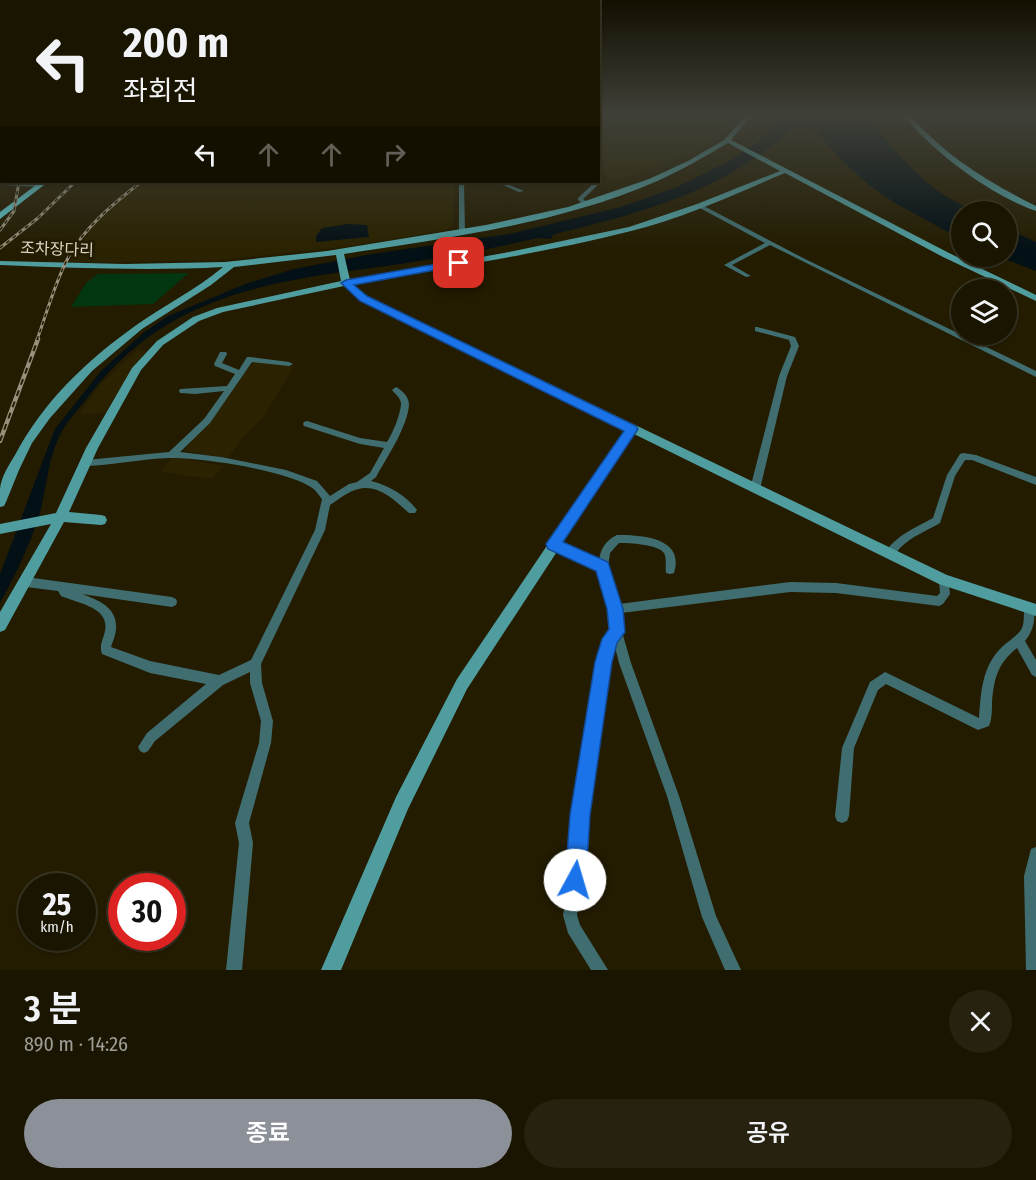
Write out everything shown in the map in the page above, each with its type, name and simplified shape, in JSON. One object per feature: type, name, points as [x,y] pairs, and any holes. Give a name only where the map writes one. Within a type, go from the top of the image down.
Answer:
[{"type":"main road","points":[[1,214],[42,183]]},
{"type":"street","name":"조차장다리","points":[[0,263],[112,266],[231,265],[340,255],[553,212],[634,188],[695,159]]},
{"type":"street","points":[[764,159],[956,260],[1036,298]]},
{"type":"street","points":[[952,159],[971,173],[1036,209]]},
{"type":"street","points":[[0,625],[61,517],[92,448],[137,368],[160,343],[196,319],[220,310],[345,279],[607,235],[700,206],[783,169]]},
{"type":"street","points":[[4,184],[42,183]]},
{"type":"street","points":[[461,183],[462,232]]},
{"type":"street","points":[[501,183],[521,191]]},
{"type":"street","points":[[585,203],[580,199],[596,183]]},
{"type":"street","points":[[700,206],[769,243],[1036,374]]},
{"type":"street","points":[[748,276],[727,265],[769,243]]},
{"type":"street","points":[[340,255],[345,279],[364,298],[944,580],[1032,609],[1028,629],[993,663],[987,691],[985,722],[978,724],[885,678],[874,686],[848,748],[842,816]]},
{"type":"street","points":[[0,502],[23,446],[35,427],[76,380],[140,327],[219,276],[231,265]]},
{"type":"street","points":[[755,489],[783,376],[795,346],[792,339],[757,329]]},
{"type":"street","points":[[223,354],[218,364],[239,373]]},
{"type":"street","points":[[171,455],[207,421],[250,359],[289,364]]},
{"type":"street","points":[[183,391],[192,392],[217,387],[230,389]]},
{"type":"street","points":[[327,502],[358,486],[373,475],[397,433],[405,404],[403,397],[396,390]]},
{"type":"street","points":[[308,424],[360,441],[390,446]]},
{"type":"street","points":[[331,970],[402,803],[462,684],[631,429]]},
{"type":"street","points":[[86,463],[171,455],[270,469],[314,484],[327,498],[320,530],[255,664],[256,683],[267,721],[265,743],[242,823],[246,843],[234,970]]},
{"type":"street","points":[[890,554],[899,542],[937,520],[951,476],[963,456],[973,457],[1036,481]]},
{"type":"street","points":[[358,486],[383,486],[412,510]]},
{"type":"street","points":[[4,528],[61,517],[101,520]]},
{"type":"street","points":[[670,570],[669,552],[666,548],[628,539],[614,541],[605,551],[603,567],[615,609],[617,632],[625,663],[673,796],[709,917],[733,970]]},
{"type":"street","points":[[554,544],[603,567]]},
{"type":"street","points":[[615,609],[790,587],[837,588],[939,601],[945,594],[944,580]]},
{"type":"street","points":[[26,582],[172,602]]},
{"type":"street","points":[[61,587],[65,594],[90,601],[102,608],[110,620],[111,628],[106,650],[150,667],[219,681]]},
{"type":"street","points":[[600,970],[573,928],[570,915],[578,862],[580,815],[603,662],[610,639],[617,632]]},
{"type":"street","points":[[1019,640],[1036,671]]},
{"type":"street","points":[[144,747],[168,722],[219,681],[255,664]]},
{"type":"street","points":[[1034,970],[1031,876],[1036,854]]},
{"type":"shaded area","points":[[600,159],[678,159],[656,168],[614,181],[600,173]]},
{"type":"shaded area","points":[[732,159],[752,159],[711,184],[681,197],[650,208],[555,234],[552,239],[538,238],[445,257],[275,284],[240,293],[175,320],[146,339],[117,363],[66,425],[52,456],[42,506],[35,527],[22,560],[0,603],[0,574],[55,429],[101,371],[142,334],[168,316],[248,283],[294,269],[372,254],[509,234],[621,207],[677,187]]},
{"type":"shaded area","points":[[840,159],[903,159],[929,184],[954,201],[951,201],[951,234],[895,203],[869,185]]},
{"type":"shaded area","points":[[142,183],[454,183],[453,224],[441,231],[344,247],[217,260],[68,263],[93,226],[119,200]]},
{"type":"shaded area","points":[[348,224],[367,225],[369,237],[316,242],[316,236],[322,228]]},
{"type":"shaded area","points":[[1017,233],[1036,242],[1036,271],[1017,264]]},
{"type":"shaded area","points":[[138,349],[147,351],[135,364],[105,413],[79,414],[102,383]]},
{"type":"shaded area","points":[[254,361],[294,366],[264,416],[243,437],[228,458],[184,451]]},
{"type":"shaded area","points":[[172,457],[223,466],[212,479],[161,472]]},
{"type":"green space","points":[[189,273],[153,304],[71,307],[86,283],[98,274]]},
{"type":"railway","points":[[0,230],[14,211],[19,183]]},
{"type":"railway","points":[[0,248],[38,218],[74,183]]},
{"type":"railway","points":[[37,340],[58,281],[73,250],[89,228],[140,183]]},
{"type":"railway","points":[[0,441],[38,339]]},
{"type":"route","points":[[459,263],[346,283],[364,298],[631,429],[554,544],[603,567],[615,609],[617,632],[610,639],[603,662],[580,815],[575,880]]}]
